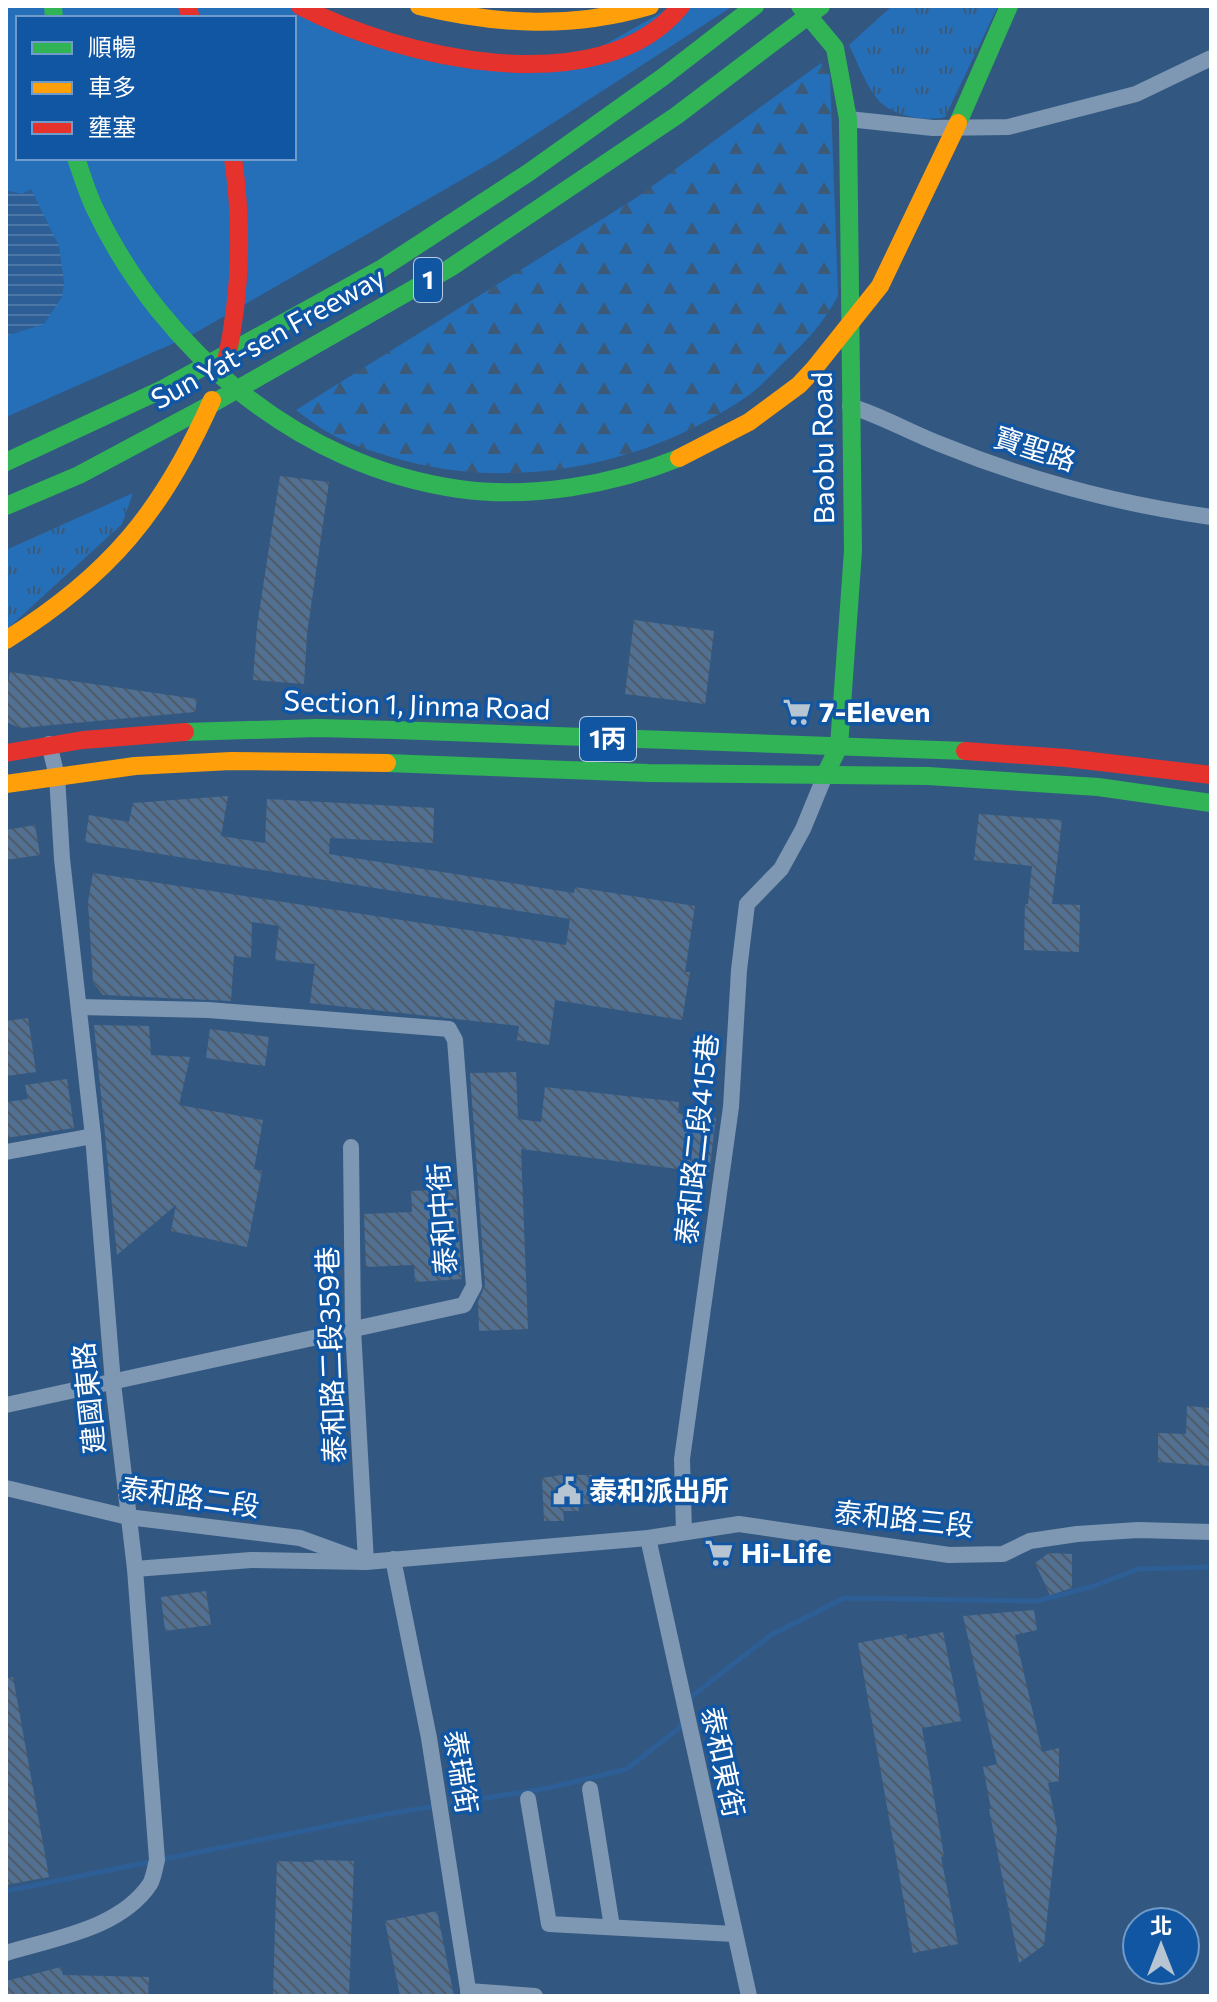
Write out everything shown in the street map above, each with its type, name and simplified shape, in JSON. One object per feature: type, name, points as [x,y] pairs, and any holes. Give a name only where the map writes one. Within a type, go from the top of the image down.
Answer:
[{"type":"main road","points":[[300,6],[365,35],[445,54],[509,64],[583,62],[664,24],[681,6]]},
{"type":"main road","points":[[419,6],[462,16],[544,22],[599,19],[650,6]]},
{"type":"main road","name":"Sun Yat-sen Freeway","points":[[6,462],[163,389],[381,269],[528,173],[663,77],[755,6]]},
{"type":"main road","name":"Baobu Road","points":[[800,6],[835,48],[848,119],[853,551],[839,746],[826,773]]},
{"type":"main road","name":"Sun Yat-sen Freeway","points":[[6,506],[79,475],[195,413],[450,268],[676,116],[821,6]]},
{"type":"main road","points":[[77,160],[96,213],[132,274],[171,327],[231,387],[289,429],[325,449],[404,479],[464,489],[529,492],[599,482],[653,469],[704,448],[751,423],[802,383],[875,293],[922,204],[1009,6]]},
{"type":"main road","points":[[6,640],[51,613],[104,570],[152,512],[196,438],[225,368],[238,299],[239,204],[233,160]]},
{"type":"main road","name":"Section 1, Jinma Road","points":[[6,753],[117,736],[277,728],[1014,752],[1211,775]]},
{"type":"main road","name":"Section 1, Jinma Road","points":[[6,784],[135,766],[306,761],[648,773],[928,776],[1066,784],[1211,803]]},
{"type":"street","points":[[473,6],[530,14],[597,15],[626,6]]},
{"type":"street","points":[[848,119],[933,128],[1008,127],[1136,94],[1211,58]]},
{"type":"street","name":"寶聖路","points":[[850,406],[873,413],[938,444],[1049,482],[1133,505],[1211,517]]},
{"type":"street","name":"建國東路","points":[[6,1953],[98,1924],[124,1911],[151,1882],[156,1865],[135,1569],[113,1383],[93,1136],[62,859],[57,776],[49,744]]},
{"type":"street","name":"泰和路二段415巷","points":[[684,1532],[682,1459],[731,1107],[739,970],[747,904],[781,869],[803,829],[826,773]]},
{"type":"street","name":"泰和中街","points":[[6,1405],[464,1305],[474,1286],[455,1040],[449,1029],[208,1010],[80,1007]]},
{"type":"street","points":[[6,1152],[93,1136]]},
{"type":"street","name":"泰和路二段359巷","points":[[351,1147],[353,1329],[366,1562]]},
{"type":"street","name":"泰和路二段","points":[[6,1488],[128,1517],[300,1538],[366,1562]]},
{"type":"street","name":"泰和路三段","points":[[684,1532],[739,1524],[949,1555],[1003,1554],[1030,1541],[1077,1534],[1138,1530],[1211,1532]]},
{"type":"street","name":"泰和路二段","points":[[135,1569],[251,1560],[366,1562],[648,1538],[684,1532]]},
{"type":"street","name":"泰和東街","points":[[648,1538],[749,1996]]},
{"type":"street","name":"泰瑞街","points":[[393,1559],[441,1808],[469,1994]]},
{"type":"street","points":[[590,1789],[612,1927]]},
{"type":"street","points":[[528,1799],[549,1924],[734,1934]]},
{"type":"street","points":[[469,1994],[535,1996]]},
{"type":"green space","points":[[6,6],[293,6],[401,48],[574,62],[673,6],[733,6],[496,160],[188,337],[6,417]]},
{"type":"green space","points":[[892,6],[998,6],[945,117],[927,119],[898,113],[881,103],[867,84],[849,45]]},
{"type":"green space","points":[[821,63],[830,76],[838,296],[812,334],[749,395],[709,420],[621,456],[575,467],[528,472],[481,473],[434,467],[388,456],[338,438],[296,410],[636,198]]},
{"type":"green space","points":[[133,493],[122,524],[6,630],[6,550]]},
{"type":"shaded area","points":[[31,189],[59,246],[64,282],[62,297],[44,324],[6,336],[6,190],[22,194]]},
{"type":"building","points":[[280,476],[329,482],[307,634],[304,684],[253,680],[257,626]]},
{"type":"building","points":[[634,620],[714,631],[705,704],[625,694]]},
{"type":"building","points":[[10,672],[197,699],[195,712],[20,728],[6,722]]},
{"type":"building","points":[[228,796],[221,836],[265,843],[267,799],[434,808],[433,843],[330,838],[329,854],[574,893],[575,887],[695,906],[685,972],[690,972],[682,1020],[555,1000],[549,1045],[517,1040],[519,1026],[310,1003],[315,964],[275,960],[279,926],[252,922],[251,958],[234,956],[231,1001],[103,995],[93,982],[88,902],[93,873],[566,945],[570,919],[85,842],[89,815],[129,822],[133,803]]},
{"type":"building","points":[[979,814],[1062,820],[1052,904],[1080,905],[1079,952],[1024,950],[1025,904],[1028,904],[1032,866],[974,860]]},
{"type":"building","points":[[35,825],[40,855],[6,860],[6,830]]},
{"type":"building","points":[[28,1018],[36,1072],[6,1076],[6,1021]]},
{"type":"building","points":[[94,1025],[149,1026],[151,1055],[190,1057],[179,1105],[263,1120],[254,1169],[262,1171],[247,1247],[171,1231],[176,1205],[117,1255]]},
{"type":"building","points":[[210,1029],[269,1037],[265,1066],[206,1058]]},
{"type":"building","points":[[516,1072],[518,1119],[541,1122],[545,1087],[679,1102],[678,1113],[716,1118],[709,1173],[521,1149],[528,1329],[479,1331],[478,1302],[485,1285],[470,1073]]},
{"type":"building","points":[[67,1079],[74,1128],[6,1138],[6,1102],[28,1099],[25,1085]]},
{"type":"building","points":[[456,1189],[462,1279],[415,1282],[414,1265],[366,1267],[364,1214],[412,1212],[411,1191]]},
{"type":"building","points":[[1187,1406],[1211,1408],[1211,1466],[1158,1462],[1158,1433],[1186,1434]]},
{"type":"building","name":"泰和派出所","points":[[592,1475],[592,1504],[578,1504],[579,1511],[563,1511],[564,1521],[544,1521],[542,1478]]},
{"type":"building","points":[[1049,1553],[1072,1554],[1072,1588],[1050,1595],[1035,1563]]},
{"type":"building","points":[[206,1591],[211,1625],[165,1631],[161,1597]]},
{"type":"building","points":[[1034,1610],[1037,1630],[1015,1635],[1042,1752],[1059,1748],[1059,1781],[1048,1783],[1057,1829],[1044,1945],[1019,1963],[983,1767],[997,1764],[963,1616]]},
{"type":"building","points":[[943,1632],[961,1721],[922,1728],[944,1856],[941,1857],[958,1944],[913,1953],[858,1643],[906,1634],[907,1639]]},
{"type":"building","points":[[13,1677],[49,1877],[6,1885],[6,1678]]},
{"type":"building","points":[[277,1861],[354,1861],[349,1996],[273,1996]]},
{"type":"building","points":[[437,1911],[454,1996],[400,1996],[385,1921]]},
{"type":"building","points":[[61,1967],[63,1975],[149,1977],[148,1996],[6,1996],[6,1981]]},
{"type":"waterway","points":[[690,1701],[692,1696],[771,1635],[844,1598],[1037,1601],[1094,1586],[1138,1569],[1211,1567]]},
{"type":"waterway","points":[[6,1891],[387,1814],[548,1788],[627,1769],[679,1728],[683,1717]]},
{"type":"traffic: fast","points":[[53,6],[54,16]]},
{"type":"traffic: fast","points":[[6,462],[163,389],[381,269],[528,173],[663,77],[755,6]]},
{"type":"traffic: fast","points":[[800,6],[835,48],[848,119],[853,551],[839,746],[826,773]]},
{"type":"traffic: fast","points":[[6,506],[79,475],[208,406],[450,268],[676,116],[821,6]]},
{"type":"traffic: fast","points":[[958,123],[1009,6]]},
{"type":"traffic: fast","points":[[77,160],[92,203],[124,261],[158,310],[198,355],[243,394],[292,428],[345,456],[401,477],[486,492],[571,487],[626,476],[679,458]]},
{"type":"traffic: fast","points":[[185,732],[317,728],[965,751]]},
{"type":"traffic: fast","points":[[387,763],[648,773],[928,776],[1098,787],[1211,803]]},
{"type":"traffic: slow","points":[[419,6],[477,17],[535,22],[592,18],[650,6]]},
{"type":"traffic: slow","points":[[679,458],[749,422],[799,385],[813,370],[880,286],[958,123]]},
{"type":"traffic: slow","points":[[6,640],[75,591],[129,538],[174,475],[212,400]]},
{"type":"traffic: slow","points":[[6,784],[135,766],[231,761],[387,763]]},
{"type":"traffic: jam","points":[[187,6],[190,16]]},
{"type":"traffic: jam","points":[[300,6],[389,42],[442,55],[496,63],[550,63],[601,55],[645,37],[681,6]]},
{"type":"traffic: jam","points":[[226,362],[235,311],[239,260],[233,160]]},
{"type":"traffic: jam","points":[[6,753],[83,740],[185,732]]},
{"type":"traffic: jam","points":[[965,751],[1066,758],[1211,775]]},
{"type":"place","name":"7-Eleven","points":[[797,712]]},
{"type":"place","name":"泰和派出所","points":[[567,1491]]},
{"type":"place","name":"Hi-Life","points":[[719,1553]]}]
